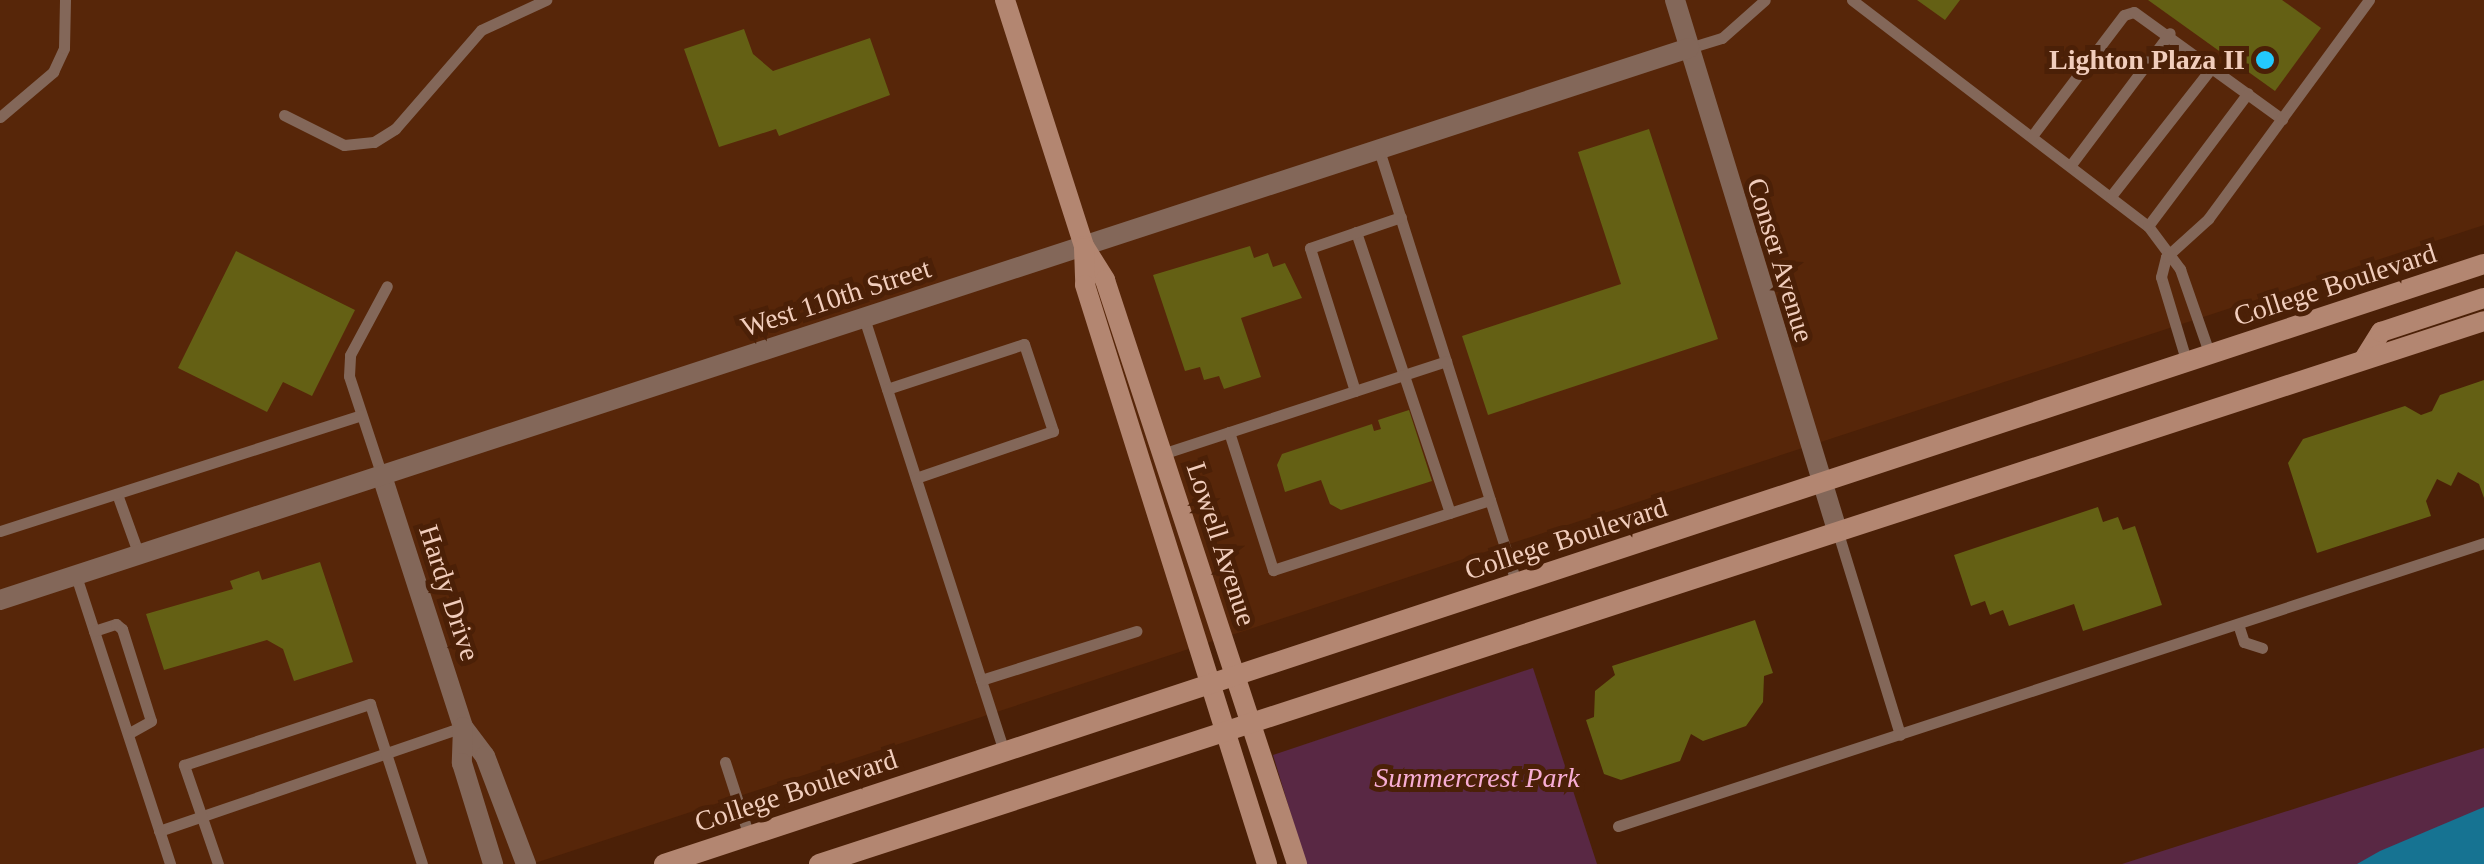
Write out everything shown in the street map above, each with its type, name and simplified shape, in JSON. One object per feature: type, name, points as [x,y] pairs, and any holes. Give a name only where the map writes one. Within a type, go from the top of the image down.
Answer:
[{"type":"main road","name":"Lowell Avenue","points":[[1004,0],[1084,246],[1105,280],[1297,864]]},
{"type":"main road","name":"Lowell Avenue","points":[[1084,246],[1085,285],[1266,864]]},
{"type":"main road","name":"College Boulevard","points":[[664,864],[2484,264]]},
{"type":"main road","points":[[2364,359],[2381,332],[2484,298]]},
{"type":"main road","points":[[819,864],[2484,321]]},
{"type":"street","name":"Conser Avenue","points":[[1675,0],[1838,533]]},
{"type":"street","name":"West 110th Street","points":[[0,600],[1689,48]]},
{"type":"street","name":"Hardy Drive","points":[[382,476],[463,727],[485,756],[526,864]]},
{"type":"street","name":"Hardy Drive","points":[[463,727],[462,763],[493,864]]},
{"type":"lane","points":[[0,117],[54,72],[64,48],[65,0]]},
{"type":"lane","points":[[284,115],[344,145],[374,142],[395,128],[481,30],[546,0]]},
{"type":"lane","points":[[1689,48],[1722,38],[1764,0]]},
{"type":"lane","points":[[1852,0],[2148,226],[2166,257],[2180,270],[2210,355]]},
{"type":"lane","points":[[2187,362],[2161,277],[2166,257],[2208,219],[2369,0]]},
{"type":"lane","points":[[2032,136],[2124,15],[2143,13],[2282,119]]},
{"type":"lane","points":[[2070,166],[2170,34]]},
{"type":"lane","points":[[2110,196],[2212,66]]},
{"type":"lane","points":[[2148,226],[2248,94]]},
{"type":"lane","points":[[1379,150],[1517,584]]},
{"type":"lane","points":[[1355,390],[1310,248],[1400,217]]},
{"type":"lane","points":[[1356,232],[1450,513]]},
{"type":"lane","points":[[382,476],[348,376],[350,356],[386,286]]},
{"type":"lane","points":[[864,318],[1004,752]]},
{"type":"lane","points":[[887,389],[1024,344],[1053,432],[916,478]]},
{"type":"lane","points":[[1162,454],[1446,361]]},
{"type":"lane","points":[[0,531],[362,415]]},
{"type":"lane","points":[[1229,432],[1274,570],[1490,500]]},
{"type":"lane","points":[[116,494],[139,555]]},
{"type":"lane","points":[[1838,533],[1900,735]]},
{"type":"lane","points":[[1618,826],[2484,543]]},
{"type":"lane","points":[[76,576],[170,864]]},
{"type":"lane","points":[[94,631],[116,624],[122,628],[151,721],[128,734]]},
{"type":"lane","points":[[2238,624],[2244,642],[2262,648]]},
{"type":"lane","points":[[981,680],[1136,631]]},
{"type":"lane","points":[[218,864],[184,764],[370,704],[422,864]]},
{"type":"lane","points":[[160,830],[463,727]]},
{"type":"lane","points":[[725,762],[749,836]]},
{"type":"shaded area","points":[[0,0],[2484,0],[2484,225],[532,864],[0,864]]},
{"type":"green space","name":"Summercrest Park","points":[[1533,668],[1597,864],[1306,864],[1273,755]]},
{"type":"green space","points":[[2484,748],[2484,864],[2122,864]]},
{"type":"water","points":[[2484,807],[2484,864],[2357,864],[2380,851]]},
{"type":"building","points":[[1917,0],[1960,0],[1945,20]]},
{"type":"building","name":"Lighton Plaza II","points":[[2148,0],[2282,0],[2321,28],[2275,91]]},
{"type":"building","points":[[744,29],[753,54],[773,71],[870,38],[890,95],[779,136],[776,129],[719,147],[684,49]]},
{"type":"building","points":[[1649,129],[1718,339],[1488,415],[1462,336],[1621,284],[1578,152]]},
{"type":"building","points":[[1250,246],[1254,258],[1268,253],[1273,267],[1285,263],[1302,298],[1241,318],[1261,377],[1224,389],[1219,376],[1204,380],[1200,367],[1185,371],[1153,275]]},
{"type":"building","points":[[236,251],[355,310],[312,396],[283,382],[267,412],[178,368]]},
{"type":"building","points":[[2484,380],[2484,498],[2479,484],[2458,472],[2451,486],[2437,479],[2426,501],[2431,516],[2317,553],[2288,463],[2303,439],[2405,406],[2421,415],[2432,411],[2440,395]]},
{"type":"building","points":[[1409,410],[1432,481],[1341,510],[1330,504],[1321,480],[1285,492],[1277,465],[1282,454],[1372,424],[1374,431],[1381,429],[1378,420]]},
{"type":"building","points":[[2098,507],[2103,522],[2118,517],[2123,530],[2135,526],[2162,605],[2083,631],[2074,604],[2009,626],[2003,610],[1990,615],[1985,601],[1971,606],[1954,555]]},
{"type":"building","points":[[320,562],[353,662],[294,681],[283,649],[267,640],[164,670],[146,614],[233,589],[230,581],[259,571],[262,580]]},
{"type":"building","points":[[1755,620],[1773,673],[1764,676],[1763,702],[1746,726],[1703,741],[1691,734],[1680,761],[1621,780],[1604,774],[1586,720],[1594,717],[1595,691],[1615,675],[1612,666]]},
{"type":"place","name":"Lighton Plaza II","points":[[2265,60]]}]
